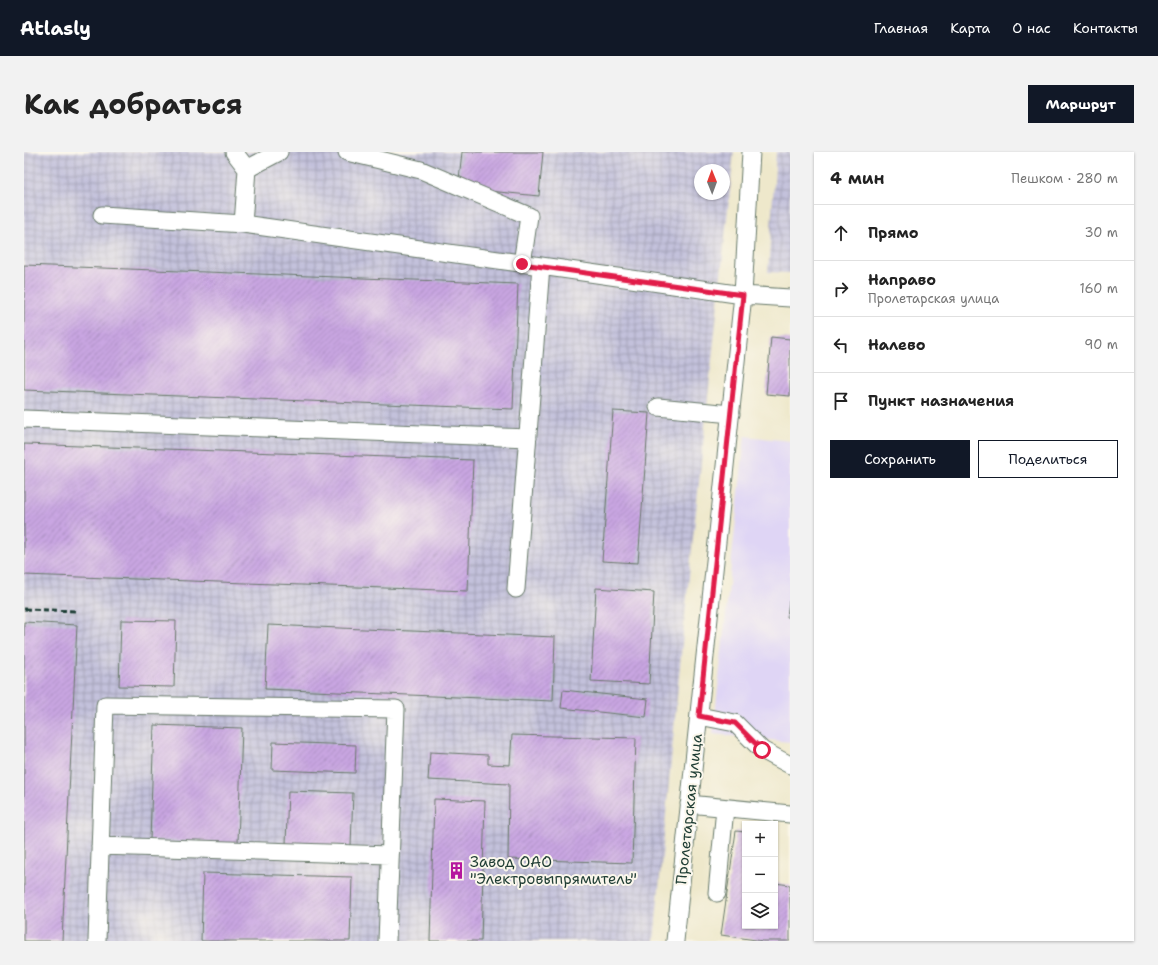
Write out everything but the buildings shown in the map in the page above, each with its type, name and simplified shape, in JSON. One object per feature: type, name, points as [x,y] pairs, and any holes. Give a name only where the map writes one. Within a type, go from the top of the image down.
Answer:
[{"type":"street","points":[[234,152],[247,169],[243,224]]},
{"type":"street","points":[[247,169],[279,152]]},
{"type":"street","points":[[349,152],[421,170],[529,216],[522,264]]},
{"type":"street","name":"Пролетарская улица","points":[[675,941],[743,295],[751,152]]},
{"type":"street","points":[[102,215],[243,224],[743,295],[790,298]]},
{"type":"street","points":[[516,589],[541,266]]},
{"type":"street","points":[[658,407],[731,414]]},
{"type":"street","points":[[24,419],[528,438]]},
{"type":"street","points":[[97,941],[105,704],[396,709],[387,941]]},
{"type":"street","points":[[699,716],[735,723],[762,750],[790,765]]},
{"type":"street","points":[[689,804],[790,814]]},
{"type":"street","points":[[717,893],[726,808]]},
{"type":"street","points":[[100,846],[390,855]]},
{"type":"shaded area","points":[[24,152],[734,152],[730,190],[730,164],[694,164],[694,200],[729,200],[683,634],[654,941],[24,941]]},
{"type":"shaded area","points":[[776,152],[790,152],[790,273],[768,272]]},
{"type":"shaded area","points":[[745,436],[790,441],[790,742],[713,734]]},
{"type":"railway","points":[[24,609],[76,611]]},
{"type":"place","name":"Завод ОАО \"Электровыпрямитель\"","points":[[457,871]]},
{"type":"route","points":[[522,264],[743,295],[699,716],[735,723],[762,750]]}]
